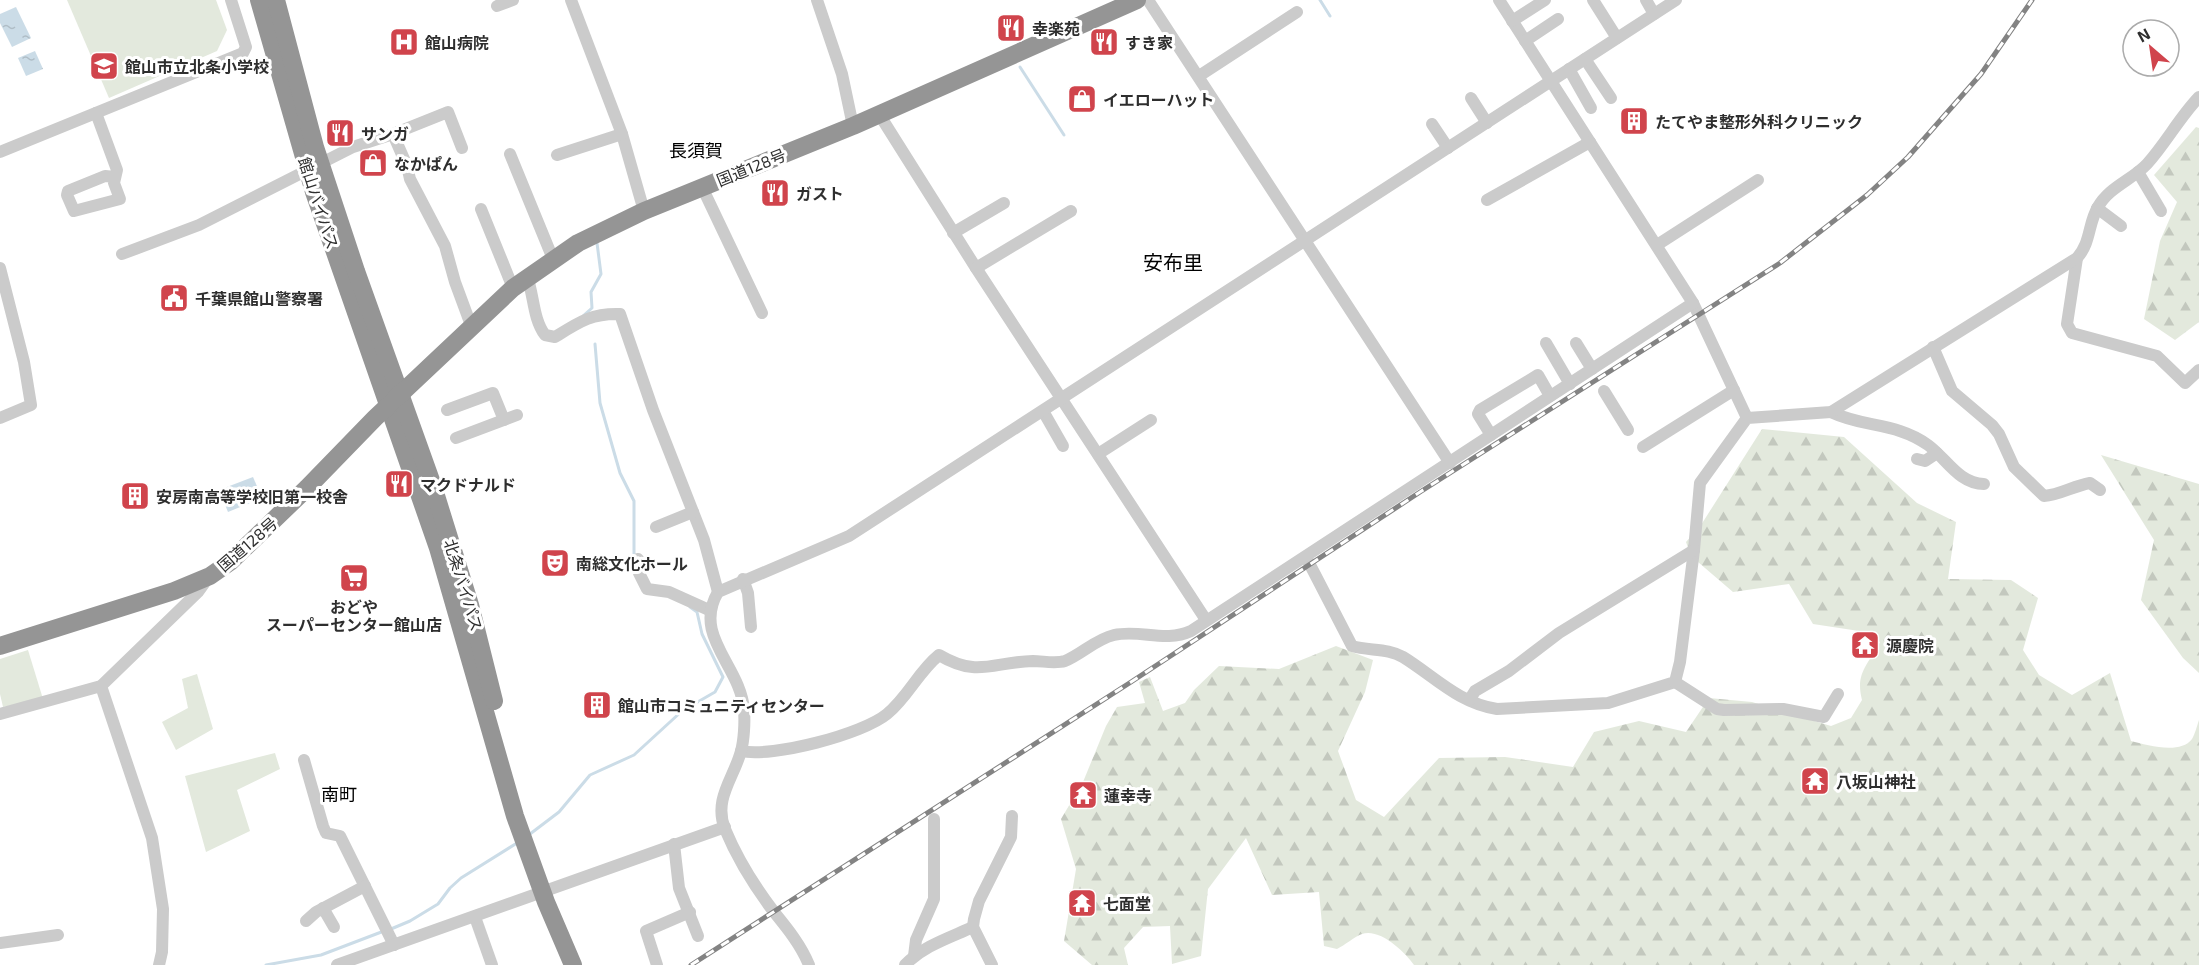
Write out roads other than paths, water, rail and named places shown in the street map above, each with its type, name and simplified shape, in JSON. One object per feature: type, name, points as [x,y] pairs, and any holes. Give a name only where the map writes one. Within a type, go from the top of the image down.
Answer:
[{"type":"highway","name":"館山バイパス","points":[[259,0],[395,398]]},
{"type":"highway","name":"館山バイパス","points":[[276,0],[315,168]]},
{"type":"highway","name":"国道128号","points":[[0,646],[174,591],[210,576],[247,547],[395,398],[520,282],[553,259],[644,211],[853,126],[1137,0]]},
{"type":"highway","name":"北条バイパス","points":[[395,398],[506,783],[533,866],[573,965]]},
{"type":"street","points":[[0,152],[243,53],[246,47],[231,0]]},
{"type":"street","points":[[497,6],[513,0]]},
{"type":"street","points":[[571,0],[622,134],[644,211]]},
{"type":"street","points":[[817,0],[842,74],[853,126]]},
{"type":"street","points":[[1148,0],[1450,464]]},
{"type":"street","points":[[1499,0],[1693,303],[1748,418]]},
{"type":"street","points":[[1512,21],[1545,0]]},
{"type":"street","points":[[1593,0],[1617,38]]},
{"type":"street","points":[[1646,0],[1654,14]]},
{"type":"street","points":[[809,965],[791,931],[752,878],[724,827],[721,807],[724,790],[741,751],[744,710],[739,687],[711,635],[709,610],[718,592],[743,579],[849,536],[1676,0]]},
{"type":"street","points":[[1199,76],[1297,12]]},
{"type":"street","points":[[1525,41],[1557,19]]},
{"type":"street","points":[[1586,59],[1611,98]]},
{"type":"street","points":[[1569,69],[1591,108]]},
{"type":"street","points":[[1675,682],[1680,662],[1700,483],[1748,418],[1831,412],[2077,258],[2086,245],[2097,208],[2111,191],[2138,172],[2199,97]]},
{"type":"street","points":[[1471,98],[1487,123]]},
{"type":"street","points":[[122,255],[199,225],[353,147],[448,112],[462,148]]},
{"type":"street","points":[[96,113],[117,170],[115,177]]},
{"type":"street","points":[[879,114],[975,268],[1206,620]]},
{"type":"street","points":[[1432,124],[1448,148]]},
{"type":"street","points":[[393,134],[410,179],[445,246],[472,328]]},
{"type":"street","points":[[557,155],[622,134]]},
{"type":"street","points":[[1487,200],[1590,142]]},
{"type":"street","points":[[510,154],[553,259]]},
{"type":"street","points":[[2138,172],[2161,211]]},
{"type":"street","points":[[1657,245],[1758,180]]},
{"type":"street","points":[[702,187],[762,313]]},
{"type":"street","points":[[953,233],[1004,203]]},
{"type":"street","points":[[2097,208],[2121,226]]},
{"type":"street","points":[[481,209],[520,282],[533,291],[538,325],[545,335],[555,337],[599,314],[620,314],[653,410],[693,512],[718,592]]},
{"type":"street","points":[[975,268],[1071,211]]},
{"type":"street","points":[[2077,258],[2067,324],[2072,333],[2157,356],[2184,383],[2199,370]]},
{"type":"street","points":[[0,268],[24,362],[31,405],[0,418]]},
{"type":"street","points":[[741,751],[752,753],[789,749],[864,727],[888,713],[923,668],[939,655],[958,666],[975,667],[1032,661],[1059,662],[1115,634],[1181,636],[1450,464],[1693,303]]},
{"type":"street","points":[[1546,343],[1570,384]]},
{"type":"street","points":[[1576,343],[1592,369]]},
{"type":"street","points":[[1933,347],[1952,391],[1992,425],[1999,434],[2014,467],[2032,488],[2044,496],[2056,495],[2074,486],[2090,483],[2100,490]]},
{"type":"street","points":[[1491,435],[1478,414],[1480,410],[1538,375],[1550,396]]},
{"type":"street","points":[[1643,447],[1734,390]]},
{"type":"street","points":[[1604,391],[1628,430]]},
{"type":"street","points":[[447,410],[493,393],[504,420]]},
{"type":"street","points":[[1043,411],[1063,446]]},
{"type":"street","points":[[1831,412],[1848,420],[1900,429],[1937,453],[1961,476],[1974,484],[1984,484]]},
{"type":"street","points":[[456,438],[517,415]]},
{"type":"street","points":[[1098,454],[1151,420]]},
{"type":"street","points":[[1917,459],[1925,461],[1937,453]]},
{"type":"street","points":[[656,527],[693,512]]},
{"type":"street","points":[[1470,699],[1475,691],[1509,671],[1559,633],[1694,550]]},
{"type":"street","points":[[1306,557],[1352,646],[1396,654],[1448,691],[1484,707],[1497,709],[1608,703],[1675,682]]},
{"type":"street","points":[[638,559],[639,573],[647,589],[669,592],[709,610]]},
{"type":"street","points":[[0,714],[101,686],[198,592],[210,576]]},
{"type":"street","points":[[743,579],[748,593],[751,627]]},
{"type":"street","points":[[1675,682],[1717,709],[1724,710],[1783,709],[1824,717],[1838,694]]},
{"type":"street","points":[[101,686],[152,838],[164,909],[162,952],[159,965]]},
{"type":"street","points":[[304,760],[326,833],[340,836],[389,935]]},
{"type":"street","points":[[992,965],[973,927],[979,901],[1011,837],[1012,816]]},
{"type":"street","points":[[909,960],[934,899],[934,819]]},
{"type":"street","points":[[342,964],[389,935],[475,917],[724,827]]},
{"type":"street","points":[[674,844],[679,888],[698,936]]},
{"type":"street","points":[[306,921],[324,908],[365,886]]},
{"type":"street","points":[[324,908],[334,927]]},
{"type":"street","points":[[657,965],[645,931],[690,912]]},
{"type":"street","points":[[475,917],[491,965]]},
{"type":"street","points":[[909,960],[973,927]]},
{"type":"street","points":[[0,943],[58,935]]},
{"type":"water","points":[[16,7],[31,38],[12,47],[0,23],[0,14]]},
{"type":"water","points":[[35,51],[43,69],[26,76],[18,58]]},
{"type":"water","points":[[253,477],[262,498],[228,512],[219,490]]},
{"type":"waterway","points":[[1320,0],[1330,16]]},
{"type":"waterway","points":[[1020,67],[1064,135]]},
{"type":"waterway","points":[[583,316],[592,308],[591,292],[601,274],[597,243]]},
{"type":"waterway","points":[[595,344],[600,403],[620,473],[634,501],[634,558]]},
{"type":"waterway","points":[[530,834],[559,812],[590,775],[634,755],[682,711],[715,692],[723,677],[702,634],[697,612],[690,607]]},
{"type":"waterway","points":[[391,929],[410,921],[438,904],[461,878],[517,843]]},
{"type":"waterway","points":[[266,965],[321,955],[384,931]]},
{"type":"railway","points":[[691,965],[1131,682],[1420,492],[1780,263],[1867,195],[1908,157],[1981,74],[2032,0]]},
{"type":"place","name":"幸楽苑","points":[[1011,28]]},
{"type":"place","name":"館山病院","points":[[404,42]]},
{"type":"place","name":"すき家","points":[[1104,42]]},
{"type":"place","name":"館山市立北条小学校","points":[[104,66]]},
{"type":"place","name":"イエローハット","points":[[1082,99]]},
{"type":"place","name":"たてやま整形外科クリニック","points":[[1634,121]]},
{"type":"place","name":"サンガ","points":[[340,133]]},
{"type":"place","name":"なかぱん","points":[[373,163]]},
{"type":"place","name":"ガスト","points":[[775,193]]},
{"type":"place","name":"千葉県館山警察署","points":[[174,298]]},
{"type":"place","name":"マクドナルド","points":[[399,484]]},
{"type":"place","name":"安房南高等学校旧第一校舎","points":[[135,496]]},
{"type":"place","name":"南総文化ホール","points":[[555,563]]},
{"type":"place","name":"おどや スーパーセンター館山店","points":[[354,578]]},
{"type":"place","name":"源慶院","points":[[1865,645]]},
{"type":"place","name":"館山市コミュニティセンター","points":[[597,705]]},
{"type":"place","name":"八坂山神社","points":[[1815,781]]},
{"type":"place","name":"蓮幸寺","points":[[1083,795]]},
{"type":"place","name":"七面堂","points":[[1082,903]]},
{"type":"district","name":"長須賀","points":[[696,150]]},
{"type":"district","name":"安布里","points":[[1173,262]]},
{"type":"district","name":"南町","points":[[339,794]]}]
